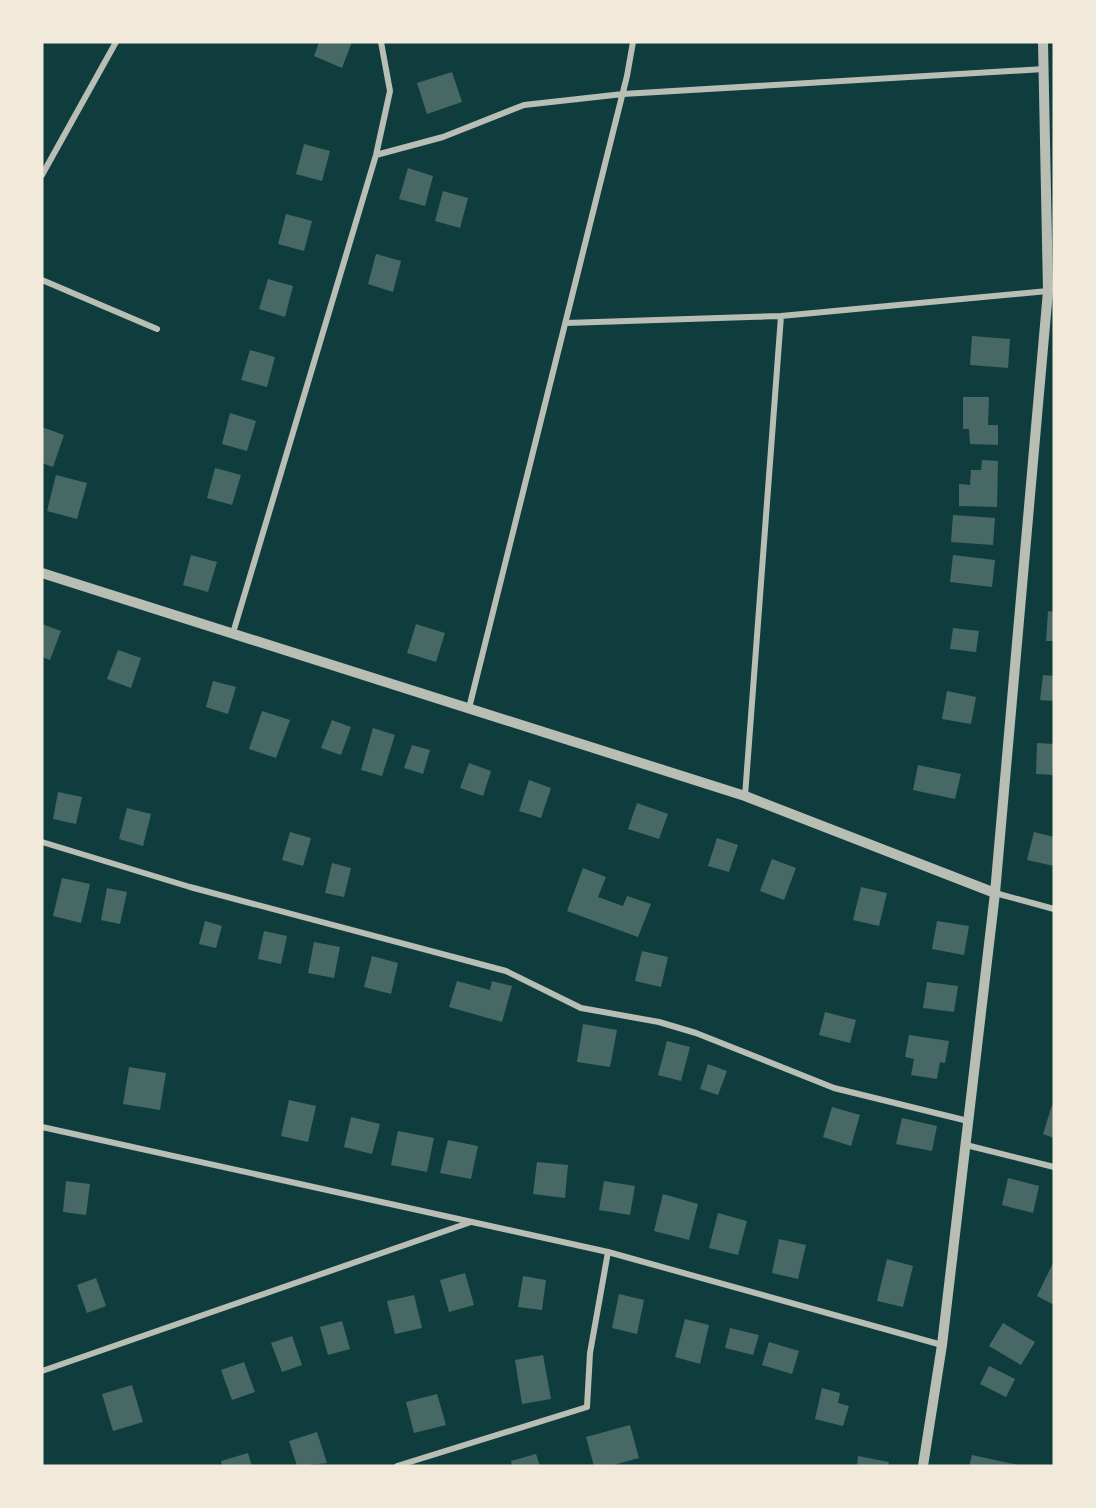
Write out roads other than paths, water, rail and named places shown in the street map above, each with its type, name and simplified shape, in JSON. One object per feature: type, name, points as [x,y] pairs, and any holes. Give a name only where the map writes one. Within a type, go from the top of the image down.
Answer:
[{"type":"street","points":[[42,175],[116,42]]},
{"type":"street","points":[[233,633],[376,155],[390,91],[381,42]]},
{"type":"street","points":[[469,708],[623,94],[633,42]]},
{"type":"street","points":[[923,1466],[942,1344],[996,893],[1048,291],[1043,42]]},
{"type":"street","points":[[376,155],[443,137],[524,105],[623,94],[1044,69]]},
{"type":"street","points":[[42,280],[157,329]]},
{"type":"street","points":[[566,323],[782,316],[1048,291]]},
{"type":"street","points":[[745,796],[782,316]]},
{"type":"street","points":[[42,573],[745,796],[996,893],[1054,909]]},
{"type":"street","points":[[42,842],[190,887],[506,971],[581,1008],[660,1022],[834,1088],[968,1121]]},
{"type":"street","points":[[42,1127],[608,1252],[942,1344]]},
{"type":"street","points":[[966,1145],[1054,1167]]},
{"type":"street","points":[[42,1371],[472,1222]]},
{"type":"street","points":[[396,1466],[587,1407],[590,1353],[608,1252]]}]
